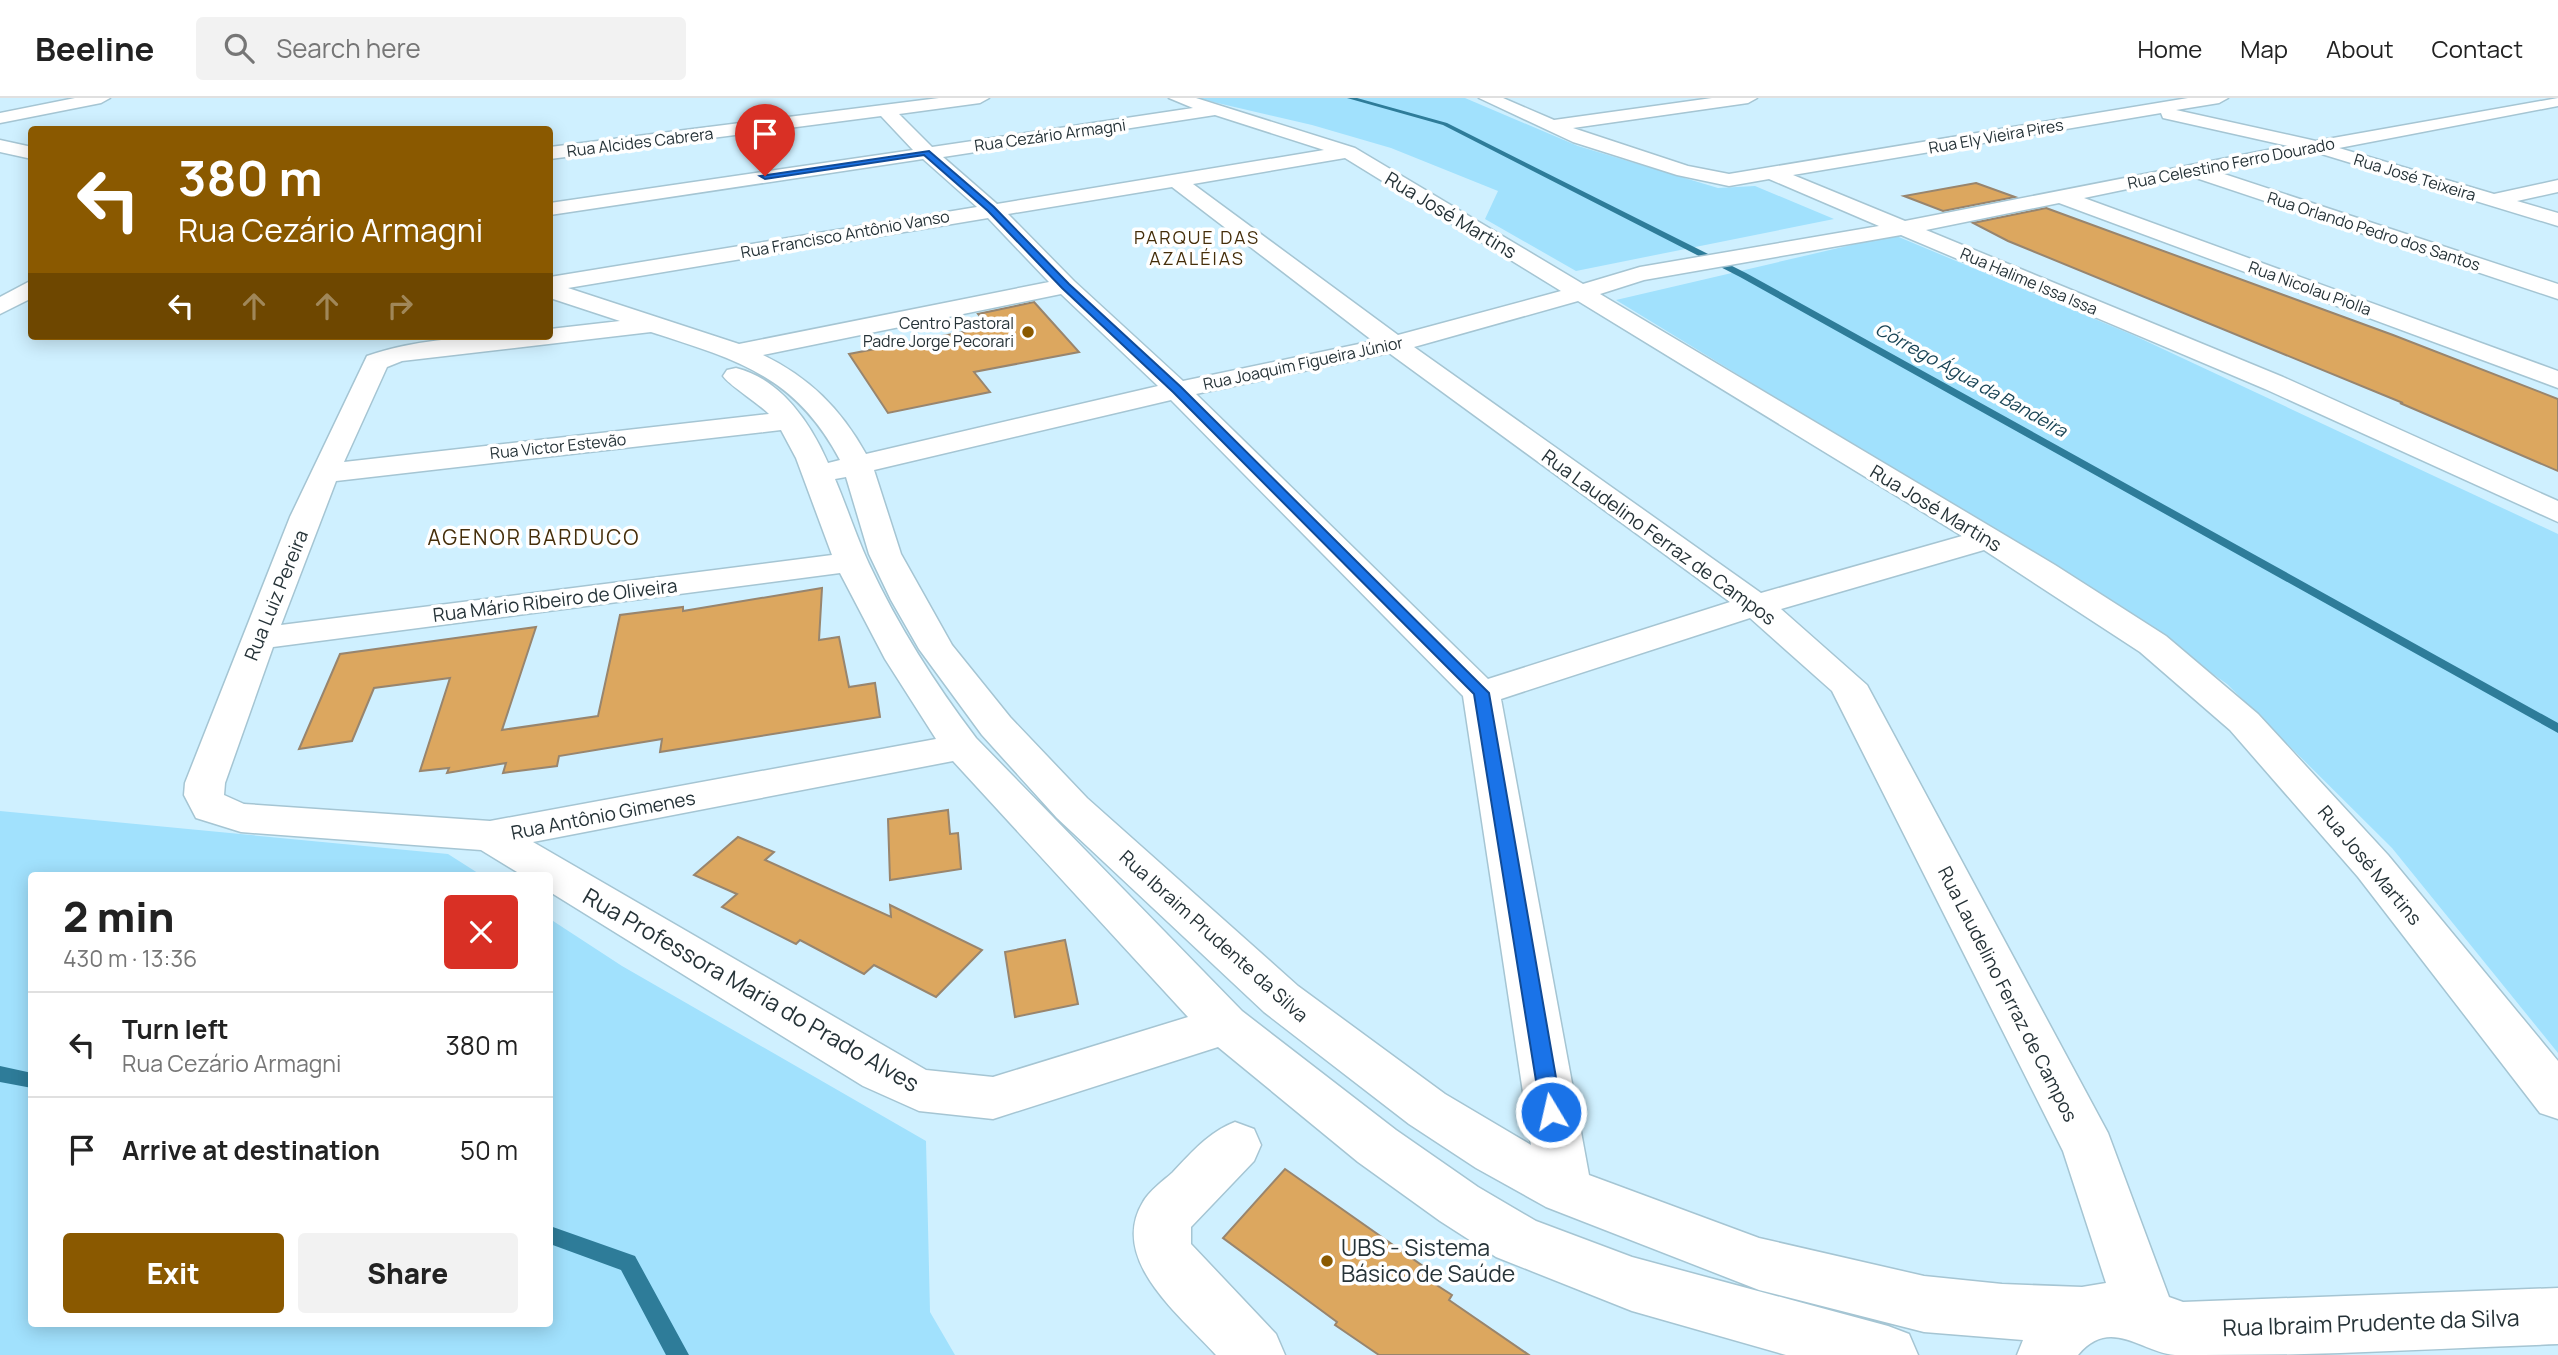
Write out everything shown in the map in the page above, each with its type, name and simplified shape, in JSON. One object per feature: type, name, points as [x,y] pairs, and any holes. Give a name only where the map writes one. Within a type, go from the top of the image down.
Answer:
[{"type":"street","points":[[0,118],[101,98]]},
{"type":"street","name":"Rua Alcides Cabrera","points":[[553,153],[871,107],[980,98]]},
{"type":"street","name":"Rua José Martins","points":[[1178,98],[1348,152],[1988,538],[2153,644],[2244,722],[2373,866],[2558,1098]]},
{"type":"street","points":[[1488,98],[1550,126],[1602,145],[1700,175],[1729,180],[1773,174]]},
{"type":"street","points":[[1550,126],[1748,98]]},
{"type":"street","name":"Rua José Teixeira","points":[[2108,98],[2149,110],[2314,146],[2558,220]]},
{"type":"street","name":"Rua Ely Vieira Pires","points":[[1773,174],[2219,98]]},
{"type":"street","name":"Rua Celestino Ferro Dourado","points":[[1732,257],[1905,228],[2558,100]]},
{"type":"street","points":[[2474,101],[2508,110]]},
{"type":"street","points":[[871,107],[991,209],[1481,693],[1564,1190]]},
{"type":"street","name":"Rua Cezário Armagni","points":[[553,209],[1217,110]]},
{"type":"street","name":"Rua Francisco Antônio Vanso","points":[[553,283],[1348,152]]},
{"type":"street","points":[[1,157],[28,154]]},
{"type":"street","points":[[1,157],[28,166]]},
{"type":"street","name":"Rua Orlando Pedro dos Santos","points":[[2190,170],[2558,292]]},
{"type":"street","name":"Rua Halime Issa Issa","points":[[1773,174],[2274,383],[2558,513]]},
{"type":"street","name":"Rua Laudelino Ferraz de Campos","points":[[1175,180],[1394,344],[1756,605],[1848,685],[2182,1334]]},
{"type":"street","points":[[2492,200],[2558,186]]},
{"type":"street","name":"Rua Nicolau Piolla","points":[[2063,197],[2558,380]]},
{"type":"street","name":"Rua Joaquim Figueira Júnior","points":[[838,470],[1177,390],[1394,344],[1567,286],[1732,257]]},
{"type":"street","points":[[0,288],[28,270]]},
{"type":"street","points":[[738,352],[1066,286]]},
{"type":"street","points":[[0,307],[28,290]]},
{"type":"street","name":"Rua Ibraim Prudente da Silva","points":[[553,291],[740,378],[774,400],[838,470],[937,649],[996,726],[1072,808],[1290,1006],[1427,1108],[1495,1152],[1564,1190],[1759,1264],[1924,1304],[2002,1312],[2064,1334],[2111,1309],[2182,1334],[2558,1316]]},
{"type":"street","name":"Rua Ibraim Prudente da Silva","points":[[553,310],[738,352],[784,375],[807,394],[839,431],[838,470],[851,562],[924,696],[962,747],[1225,1025],[1377,1146],[1516,1239],[1632,1284],[1888,1355]]},
{"type":"street","name":"Rua Luiz Pereira","points":[[553,337],[634,327]]},
{"type":"street","name":"Rua Luiz Pereira","points":[[241,818],[211,808],[204,795],[205,783],[258,638],[325,473],[375,365],[381,359],[531,340]]},
{"type":"street","name":"Rua Victor Estevão","points":[[325,473],[791,420]]},
{"type":"street","points":[[1481,693],[1756,605],[1988,538]]},
{"type":"street","name":"Rua Mário Ribeiro de Oliveira","points":[[258,638],[851,562]]},
{"type":"street","name":"Rua Antônio Gimenes","points":[[241,818],[490,836],[962,747]]},
{"type":"street","name":"Rua Professora Maria do Prado Alves","points":[[490,836],[550,872]]},
{"type":"street","name":"Rua Professora Maria do Prado Alves","points":[[553,874],[869,1064],[919,1090],[992,1098],[1225,1025]]},
{"type":"street","points":[[1235,1145],[1163,1218],[1163,1254],[1255,1355]]},
{"type":"shaded area","points":[[1196,98],[1465,98],[1578,146],[1718,188],[1755,186],[1834,219],[1576,271],[1485,219],[1498,191],[1391,148],[1312,125]]},
{"type":"shaded area","points":[[1894,235],[2133,335],[2558,534],[2558,1053],[2392,848],[2227,684],[2112,603],[1616,300]]},
{"type":"shaded area","points":[[0,811],[448,854],[476,872],[28,872],[28,1327],[553,1327],[553,921],[622,966],[926,1141],[930,1312],[955,1355],[0,1355]]},
{"type":"building","points":[[1976,183],[2015,197],[1943,211],[1904,196]]},
{"type":"building","points":[[2046,208],[2393,335],[2558,399],[2558,471],[2400,403],[2403,403],[2008,241],[1973,223]]},
{"type":"building","points":[[1034,302],[1079,352],[974,372],[990,392],[888,413],[849,354],[989,327],[978,314]]},
{"type":"building","points":[[822,588],[819,640],[839,637],[849,687],[875,683],[880,717],[660,752],[662,739],[559,756],[557,766],[503,773],[506,763],[447,773],[449,768],[420,771],[450,678],[374,688],[352,741],[299,749],[340,654],[536,627],[502,730],[598,716],[620,615],[683,607],[683,611]]},
{"type":"building","points":[[948,810],[950,834],[958,833],[961,869],[890,880],[888,819]]},
{"type":"building","points":[[738,837],[774,852],[765,860],[891,917],[890,905],[982,950],[936,997],[874,965],[864,974],[800,940],[796,944],[722,907],[737,894],[694,875]]},
{"type":"building","points":[[1065,940],[1078,1004],[1015,1017],[1005,952]]},
{"type":"building","name":"UBS - Sistema Básico de Saúde","points":[[1285,1169],[1440,1278],[1435,1284],[1452,1295],[1449,1300],[1529,1355],[1379,1355],[1335,1325],[1337,1322],[1223,1238]]},
{"type":"waterway","name":"Córrego Água da Bandeira","points":[[1350,98],[1445,124],[1743,275],[2558,729]]},
{"type":"waterway","points":[[0,1074],[28,1080]]},
{"type":"waterway","points":[[553,1236],[628,1263],[678,1355]]},
{"type":"place","name":"Centro Pastoral Padre Jorge Pecorari","points":[[1028,332]]},
{"type":"place","name":"UBS - Sistema Básico de Saúde","points":[[1327,1261]]},
{"type":"district","name":"PARQUE DAS AZALÉIAS","points":[[1197,248]]},
{"type":"district","name":"AGENOR BARDUCO","points":[[534,538]]},
{"type":"route","points":[[765,176],[926,152],[991,209],[1066,286],[1177,390],[1481,693],[1551,1112]]}]
